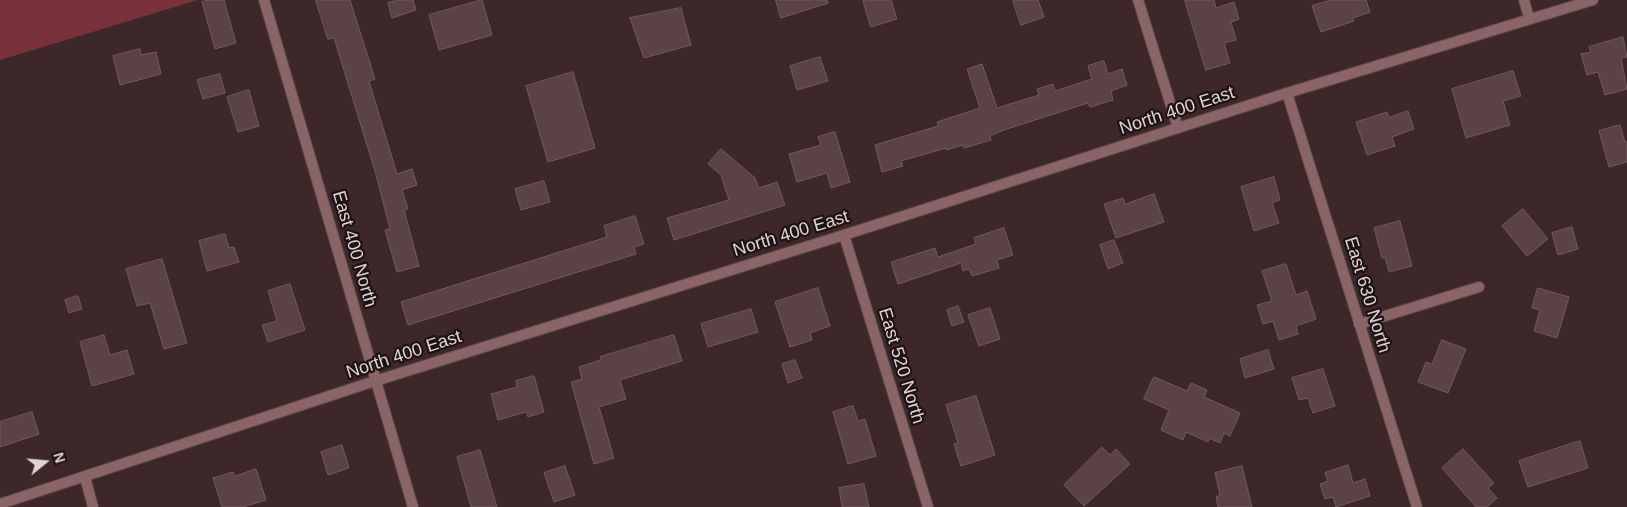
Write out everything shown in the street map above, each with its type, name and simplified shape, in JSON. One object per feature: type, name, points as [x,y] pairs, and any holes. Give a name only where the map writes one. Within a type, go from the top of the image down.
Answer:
[{"type":"street","name":"East 400 North","points":[[264,0],[413,507]]},
{"type":"street","points":[[1138,0],[1178,128]]},
{"type":"street","points":[[1524,0],[1529,18]]},
{"type":"street","name":"North 400 East","points":[[0,504],[376,381],[844,235],[1287,93],[1593,0]]},
{"type":"street","name":"East 630 North","points":[[1287,93],[1417,507]]},
{"type":"street","name":"East 520 North","points":[[844,235],[928,507]]},
{"type":"street","points":[[1360,324],[1479,287]]},
{"type":"street","points":[[85,477],[94,507]]},
{"type":"shaded area","points":[[0,0],[198,0],[0,60]]},
{"type":"building","points":[[224,0],[236,43],[215,49],[202,2]]},
{"type":"building","points":[[316,0],[350,0],[375,79],[369,81],[397,174],[412,169],[417,185],[402,190],[408,209],[404,210],[419,266],[397,272],[385,230],[390,229],[375,171],[334,38],[328,39]]},
{"type":"building","points":[[398,0],[413,0],[416,10],[392,18],[388,3]]},
{"type":"building","points":[[482,0],[492,35],[439,50],[429,15]]},
{"type":"building","points":[[776,0],[827,0],[828,3],[781,18]]},
{"type":"building","points":[[863,0],[891,0],[897,19],[871,27]]},
{"type":"building","points":[[1013,0],[1038,0],[1044,17],[1021,25]]},
{"type":"building","points":[[1185,0],[1214,0],[1216,8],[1234,2],[1239,19],[1231,22],[1236,40],[1224,43],[1230,63],[1206,70]]},
{"type":"building","points":[[1331,0],[1366,0],[1370,12],[1353,18],[1354,21],[1321,32],[1312,6]]},
{"type":"building","points":[[681,8],[691,45],[644,58],[630,18]]},
{"type":"building","points":[[1623,37],[1627,57],[1621,58],[1627,89],[1605,95],[1598,72],[1587,75],[1581,54],[1591,52],[1589,47]]},
{"type":"building","points":[[140,49],[141,55],[156,52],[161,74],[120,85],[113,56]]},
{"type":"building","points":[[820,57],[828,81],[797,90],[790,66]]},
{"type":"building","points":[[1104,61],[1108,74],[1122,69],[1127,85],[1111,91],[1113,100],[1090,107],[1088,103],[1004,130],[990,136],[991,140],[964,148],[963,145],[946,150],[946,148],[901,161],[903,166],[882,172],[875,145],[938,126],[937,122],[980,108],[967,69],[982,64],[997,108],[1039,95],[1037,89],[1053,84],[1055,91],[1092,79],[1088,66]]},
{"type":"building","points":[[1513,71],[1521,96],[1503,101],[1510,125],[1466,138],[1452,89]]},
{"type":"building","points":[[573,72],[595,148],[548,162],[526,86]]},
{"type":"building","points":[[220,74],[225,93],[203,99],[197,80]]},
{"type":"building","points":[[249,90],[259,126],[238,132],[227,97]]},
{"type":"building","points":[[1408,111],[1414,129],[1392,137],[1395,146],[1367,155],[1356,122],[1387,112],[1389,117]]},
{"type":"building","points":[[1620,125],[1625,142],[1627,141],[1627,162],[1609,167],[1599,131]]},
{"type":"building","points":[[835,132],[850,182],[831,188],[827,173],[797,182],[789,154],[821,145],[818,137]]},
{"type":"building","points":[[721,149],[755,178],[759,188],[777,182],[785,205],[674,240],[667,218],[729,200],[721,175],[708,164]]},
{"type":"building","points":[[1274,177],[1280,200],[1272,203],[1279,223],[1254,231],[1241,187]]},
{"type":"building","points":[[544,181],[550,202],[521,210],[515,189]]},
{"type":"building","points":[[1154,194],[1164,222],[1116,238],[1104,204],[1123,198],[1125,204]]},
{"type":"building","points":[[1523,209],[1548,239],[1527,256],[1502,226]]},
{"type":"building","points":[[635,216],[644,244],[634,247],[636,254],[408,325],[401,302],[607,237],[604,226]]},
{"type":"building","points":[[1400,221],[1412,266],[1389,272],[1385,257],[1382,258],[1374,228]]},
{"type":"building","points":[[1572,227],[1578,249],[1558,255],[1552,233]]},
{"type":"building","points":[[1004,228],[1013,255],[997,260],[999,268],[972,276],[969,269],[963,271],[961,263],[898,284],[891,262],[935,248],[938,257],[976,244],[974,238]]},
{"type":"building","points":[[225,234],[229,248],[234,247],[239,262],[207,271],[199,241]]},
{"type":"building","points":[[1114,240],[1123,263],[1108,269],[1100,245]]},
{"type":"building","points":[[162,259],[187,343],[164,349],[150,303],[137,306],[126,269]]},
{"type":"building","points":[[1286,264],[1296,295],[1307,291],[1316,319],[1296,326],[1298,334],[1279,340],[1273,321],[1263,324],[1257,305],[1272,301],[1262,271]]},
{"type":"building","points":[[290,284],[305,330],[268,342],[262,325],[277,321],[268,291]]},
{"type":"building","points":[[818,288],[830,326],[810,333],[812,340],[790,347],[775,302]]},
{"type":"building","points":[[1538,288],[1569,297],[1557,338],[1534,331],[1540,310],[1532,308]]},
{"type":"building","points":[[78,296],[82,309],[69,313],[65,300]]},
{"type":"building","points":[[958,306],[964,322],[952,326],[947,310]]},
{"type":"building","points":[[990,308],[1000,339],[979,346],[968,315]]},
{"type":"building","points":[[751,309],[758,332],[708,347],[701,324]]},
{"type":"building","points":[[104,335],[110,355],[127,350],[134,374],[92,386],[80,342]]},
{"type":"building","points":[[674,335],[682,361],[620,380],[626,399],[599,407],[614,458],[594,464],[571,382],[582,379],[579,367],[601,360],[600,357]]},
{"type":"building","points":[[1442,340],[1466,349],[1448,393],[1418,382],[1426,362],[1432,364]]},
{"type":"building","points":[[1268,350],[1274,369],[1245,378],[1240,359]]},
{"type":"building","points":[[795,360],[802,378],[788,383],[782,364]]},
{"type":"building","points":[[1323,369],[1335,406],[1313,413],[1308,398],[1299,400],[1292,378]]},
{"type":"building","points":[[534,376],[544,412],[528,417],[526,412],[498,420],[491,394],[517,387],[516,381]]},
{"type":"building","points":[[1154,377],[1187,391],[1191,383],[1207,390],[1204,397],[1240,413],[1230,436],[1224,433],[1220,443],[1209,438],[1208,442],[1186,432],[1183,440],[1161,430],[1169,410],[1144,399]]},
{"type":"building","points":[[976,396],[995,455],[961,466],[954,444],[958,443],[946,405]]},
{"type":"building","points":[[853,406],[858,421],[865,419],[876,456],[848,464],[833,412]]},
{"type":"building","points":[[32,412],[39,434],[0,447],[0,422]]},
{"type":"building","points":[[1580,441],[1588,468],[1528,487],[1519,461]]},
{"type":"building","points":[[342,445],[349,468],[328,475],[321,452]]},
{"type":"building","points":[[1102,447],[1110,455],[1116,449],[1130,464],[1084,506],[1064,485]]},
{"type":"building","points":[[1463,449],[1494,483],[1488,488],[1497,498],[1487,507],[1476,507],[1442,468]]},
{"type":"building","points":[[480,450],[497,507],[471,507],[457,457]]},
{"type":"building","points":[[1348,465],[1353,483],[1365,479],[1370,496],[1336,507],[1333,497],[1325,499],[1320,484],[1328,481],[1325,473]]},
{"type":"building","points":[[565,466],[575,495],[554,502],[544,473]]},
{"type":"building","points":[[1242,466],[1252,507],[1218,507],[1216,497],[1220,495],[1215,473]]},
{"type":"building","points":[[256,469],[266,500],[243,507],[222,507],[213,478],[233,472],[235,476]]},
{"type":"building","points":[[864,484],[869,507],[842,507],[839,488]]}]
